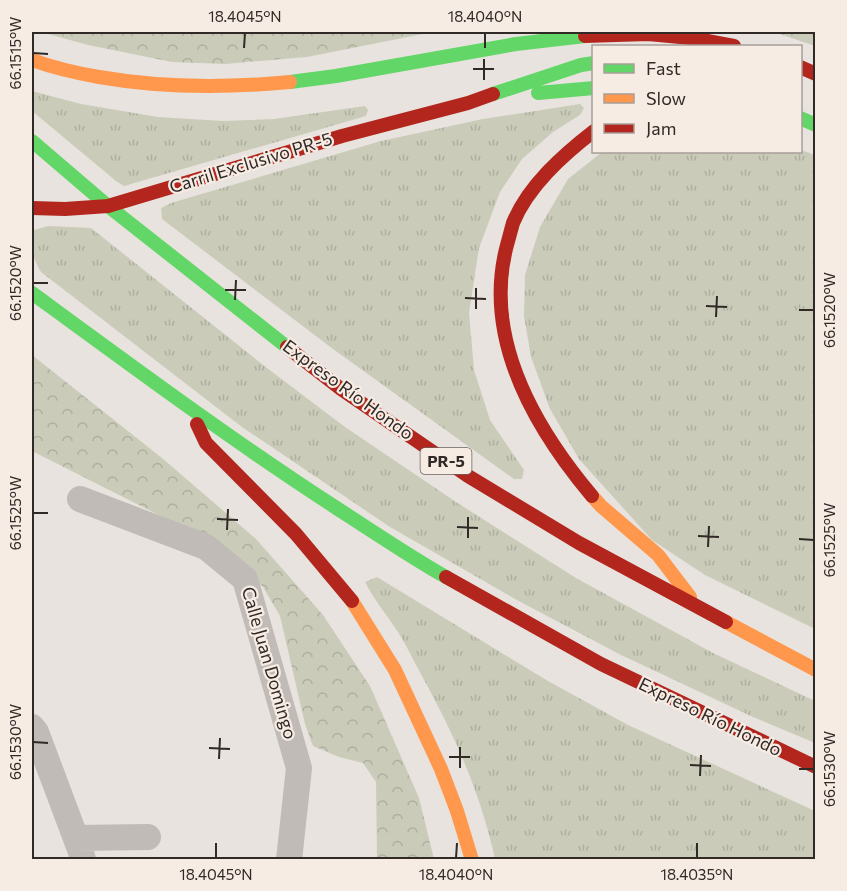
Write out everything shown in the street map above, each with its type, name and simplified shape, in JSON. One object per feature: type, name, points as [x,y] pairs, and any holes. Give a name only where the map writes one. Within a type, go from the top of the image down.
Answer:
[{"type":"highway","points":[[32,60],[77,73],[116,80],[152,85],[206,87],[277,84],[332,77],[519,43],[582,36],[649,35],[728,45]]},
{"type":"highway","points":[[468,103],[592,63]]},
{"type":"highway","points":[[802,67],[816,74]]},
{"type":"highway","points":[[468,103],[592,88]]},
{"type":"highway","name":"Carril Exclusivo PR-5","points":[[32,208],[65,209],[108,206],[342,136],[468,103]]},
{"type":"highway","points":[[802,118],[816,125]]},
{"type":"highway","points":[[592,133],[567,152],[542,178],[513,224],[502,265],[500,291],[507,346],[523,390],[546,435],[573,473],[602,506],[657,555],[699,608]]},
{"type":"highway","name":"Expreso Río Hondo","points":[[32,141],[108,206],[341,389],[468,476],[579,543],[816,670]]},
{"type":"highway","name":"Expreso Río Hondo","points":[[32,293],[190,409],[279,471],[412,558],[601,664],[816,767]]},
{"type":"highway","points":[[190,409],[206,443],[296,534],[356,606],[395,670],[441,769],[457,811],[471,860]]},
{"type":"street","name":"Calle Juan Domingo","points":[[80,499],[206,547],[245,579],[299,768],[289,860]]},
{"type":"street","points":[[32,728],[36,732],[79,849],[148,837]]},
{"type":"green space","points":[[41,32],[433,32],[307,57],[225,64],[172,62],[88,45]]},
{"type":"green space","points":[[774,32],[815,32],[815,46]]},
{"type":"green space","points":[[32,91],[81,104],[158,117],[223,121],[274,119],[365,106],[368,110],[366,116],[124,186],[32,111]]},
{"type":"green space","points":[[580,104],[584,108],[580,115],[553,132],[522,159],[500,192],[479,248],[469,313],[474,370],[490,420],[524,470],[522,479],[514,479],[333,349],[162,219],[161,208],[171,203],[381,141],[483,119]]},
{"type":"green space","points":[[802,150],[815,155],[815,629],[705,575],[652,540],[579,459],[550,409],[531,357],[524,316],[525,275],[540,227],[568,179],[601,153],[802,153]]},
{"type":"green space","points":[[48,226],[91,228],[345,427],[456,502],[576,578],[713,653],[815,701],[815,743],[753,717],[619,654],[515,599],[390,527],[242,427],[41,272],[32,252],[31,242],[34,230]]},
{"type":"green space","points":[[32,355],[162,458],[256,539],[323,615],[370,686],[419,798],[434,859],[377,859],[376,782],[363,763],[339,757],[313,746],[305,724],[280,616],[263,587],[218,545],[32,451]]},
{"type":"green space","points":[[377,577],[548,681],[628,725],[815,811],[815,859],[495,859],[482,811],[455,742],[404,643],[365,582]]},
{"type":"traffic: fast","points":[[290,82],[516,44],[585,36]]},
{"type":"traffic: fast","points":[[493,94],[592,63]]},
{"type":"traffic: fast","points":[[538,93],[592,88]]},
{"type":"traffic: fast","points":[[802,119],[816,125]]},
{"type":"traffic: fast","points":[[32,141],[108,206],[287,347]]},
{"type":"traffic: fast","points":[[32,293],[260,457],[446,577]]},
{"type":"traffic: slow","points":[[32,60],[82,74],[146,83],[218,86],[290,82]]},
{"type":"traffic: slow","points":[[592,496],[658,555],[690,597]]},
{"type":"traffic: slow","points":[[352,601],[395,670],[441,769],[472,860]]},
{"type":"traffic: slow","points":[[726,622],[816,670]]},
{"type":"traffic: jam","points":[[585,36],[648,34],[691,38],[729,45]]},
{"type":"traffic: jam","points":[[802,68],[816,74]]},
{"type":"traffic: jam","points":[[32,208],[65,209],[108,206],[342,136],[468,103],[493,94]]},
{"type":"traffic: jam","points":[[592,133],[570,150],[528,196],[513,223],[501,280],[502,314],[508,347],[518,380],[551,441],[592,496]]},
{"type":"traffic: jam","points":[[287,347],[341,389],[468,476],[579,543],[726,622]]},
{"type":"traffic: jam","points":[[197,424],[206,443],[296,534],[352,601]]},
{"type":"traffic: jam","points":[[446,577],[601,664],[816,767]]}]
